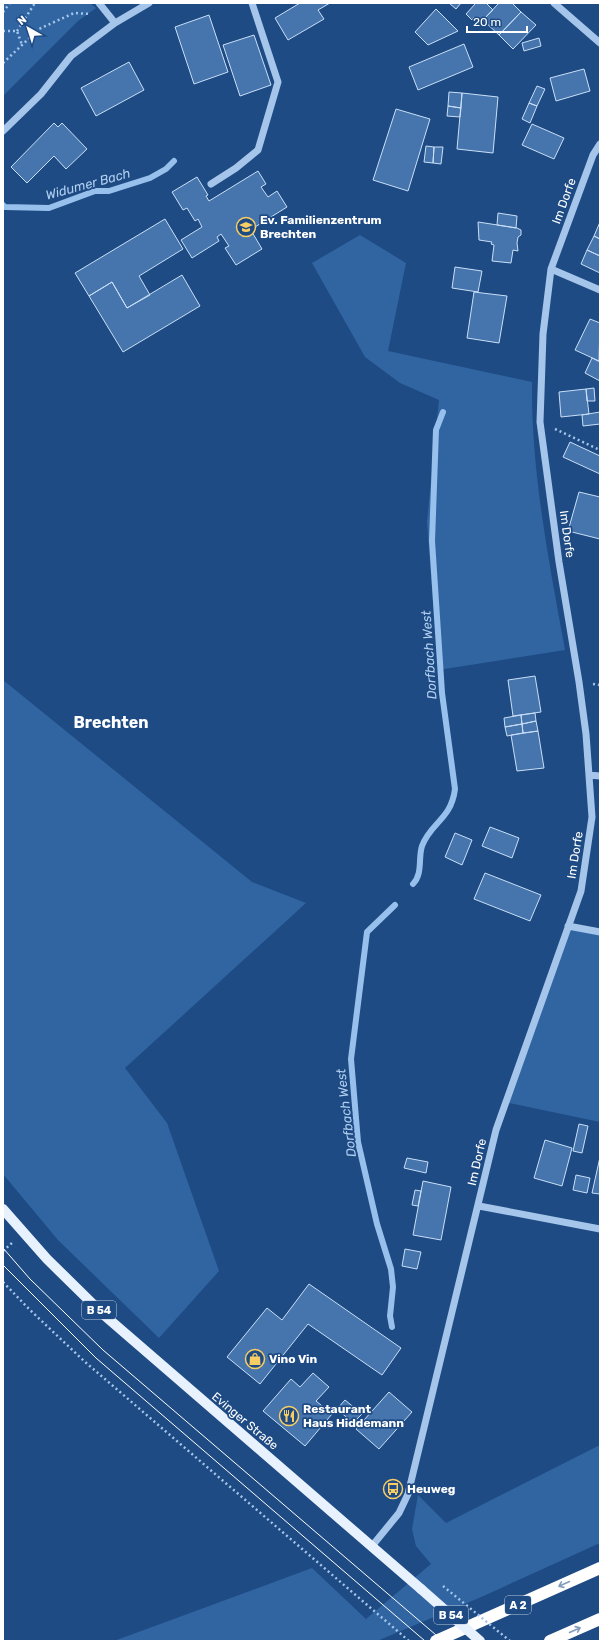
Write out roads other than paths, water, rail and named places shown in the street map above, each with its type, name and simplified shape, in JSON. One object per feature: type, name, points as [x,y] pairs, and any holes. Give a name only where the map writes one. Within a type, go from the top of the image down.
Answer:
[{"type":"highway","name":"A 2","points":[[436,1641],[600,1568]]},
{"type":"highway","points":[[550,1641],[600,1619]]},
{"type":"main road","name":"Evinger Straße","points":[[3,1209],[47,1259],[104,1316],[203,1403],[372,1546],[480,1641]]},
{"type":"street","points":[[99,3],[115,23]]},
{"type":"street","points":[[3,131],[41,94],[72,56],[115,23],[149,3]]},
{"type":"street","points":[[211,184],[236,168],[258,150],[278,82],[252,3]]},
{"type":"street","points":[[554,3],[600,43]]},
{"type":"street","name":"Im Dorfe","points":[[372,1546],[399,1513],[408,1494],[496,1130],[581,891],[592,817],[589,775],[575,649],[559,562],[540,422],[543,334],[551,269],[593,155],[600,144]]},
{"type":"street","points":[[551,269],[600,290]]},
{"type":"street","points":[[589,775],[600,776]]},
{"type":"street","points":[[568,926],[600,932]]},
{"type":"street","points":[[478,1206],[600,1229]]},
{"type":"waterway","name":"Widumer Bach","points":[[3,205],[5,207],[49,208],[95,191],[109,191],[150,178],[166,169],[174,161]]},
{"type":"waterway","name":"Dorfbach West","points":[[413,884],[418,876],[422,846],[430,831],[449,808],[455,789],[442,693],[432,541],[436,430],[443,412]]},
{"type":"waterway","name":"Dorfbach West","points":[[392,1327],[390,1316],[393,1287],[391,1269],[377,1224],[358,1142],[351,1059],[367,932],[395,905]]},
{"type":"tram line","points":[[3,1248],[30,1279],[103,1350],[443,1641]]},
{"type":"tram line","points":[[3,1265],[96,1358],[425,1641]]},
{"type":"place","name":"Ev. Familienzentrum Brechten","points":[[246,227]]},
{"type":"place","name":"Vino Vin","points":[[255,1359]]},
{"type":"place","name":"Restaurant Haus Hiddemann","points":[[289,1416]]},
{"type":"place","name":"Heuweg","points":[[393,1489]]},
{"type":"district","name":"Brechten","points":[[111,722]]}]
